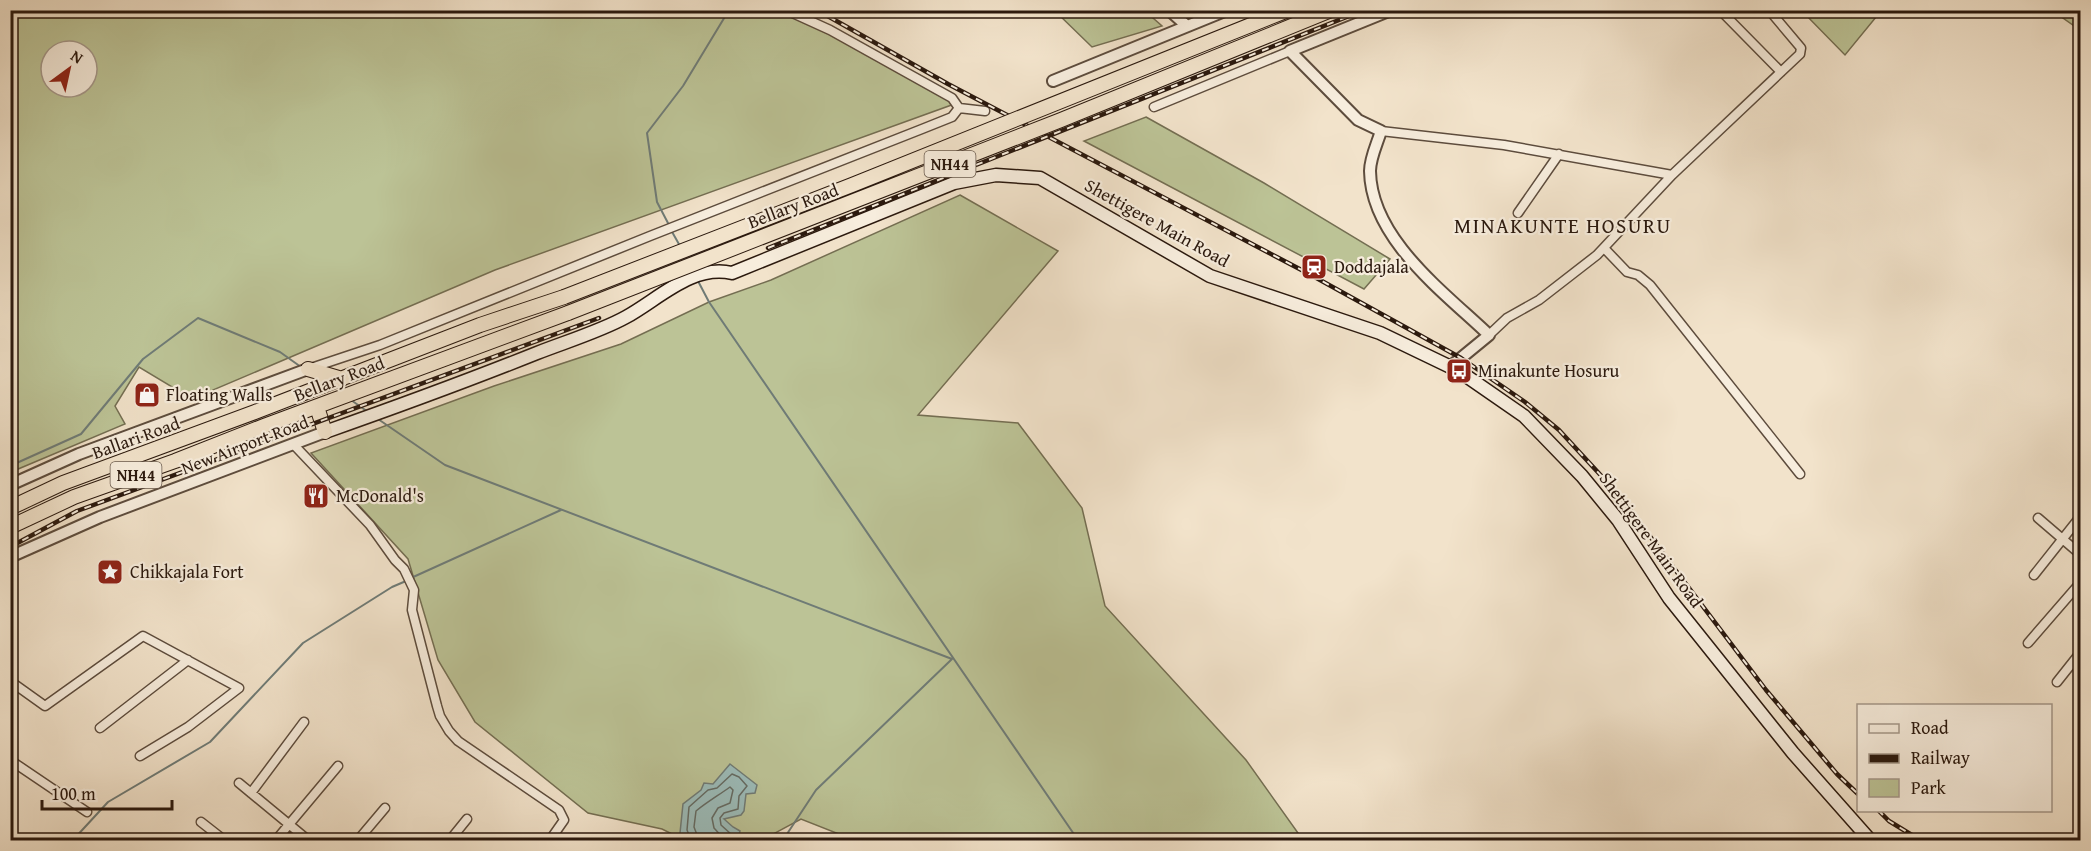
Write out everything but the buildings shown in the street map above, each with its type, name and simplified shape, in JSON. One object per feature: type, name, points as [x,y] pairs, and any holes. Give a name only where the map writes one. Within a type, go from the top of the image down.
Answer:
[{"type":"highway","name":"Bellary Road","points":[[332,383],[480,325],[564,297],[863,181],[1288,10]]},
{"type":"highway","name":"Bellary Road","points":[[264,426],[568,313],[1061,120],[1331,10]]},
{"type":"highway","points":[[305,370],[332,383]]},
{"type":"highway","name":"Ballari Road","points":[[10,508],[63,483],[332,383]]},
{"type":"highway","points":[[317,407],[324,432]]},
{"type":"highway","name":"Ballari Road","points":[[10,527],[74,497],[176,461],[264,426]]},
{"type":"main road","name":"Shettigere Main Road","points":[[324,432],[449,388],[625,318],[673,286],[700,275],[721,270],[732,273],[954,183],[996,176],[1040,178],[1210,276],[1380,333],[1450,367],[1524,416],[1582,476],[1618,520],[1669,598],[1793,753],[1870,840]]},
{"type":"street","points":[[786,10],[830,30],[944,93],[952,98],[959,108],[985,111]]},
{"type":"street","points":[[1169,10],[1187,26]]},
{"type":"street","points":[[1193,10],[1204,20]]},
{"type":"street","points":[[1053,81],[1227,10]]},
{"type":"street","points":[[1154,107],[1391,10]]},
{"type":"street","points":[[1720,10],[1781,72]]},
{"type":"street","points":[[1450,367],[1506,318],[1539,300],[1604,248],[1671,175],[1800,54],[1801,48],[1769,10]]},
{"type":"street","points":[[1290,51],[1358,120],[1381,131],[1504,145],[1671,175]]},
{"type":"street","points":[[10,485],[79,454],[305,370],[380,345],[952,117],[959,108]]},
{"type":"street","points":[[1381,131],[1370,170],[1377,206],[1389,233],[1411,260],[1489,335]]},
{"type":"street","points":[[1518,213],[1559,154]]},
{"type":"street","points":[[1604,248],[1627,272],[1638,276],[1650,285],[1800,474]]},
{"type":"street","name":"New Airport Road","points":[[10,556],[100,517],[324,432]]},
{"type":"street","points":[[294,445],[370,525],[404,569],[414,590],[412,610],[437,705],[444,723],[458,741],[560,810],[564,820],[550,840]]},
{"type":"street","points":[[2038,518],[2080,554]]},
{"type":"street","points":[[2034,575],[2080,518]]},
{"type":"street","points":[[2028,643],[2080,583]]},
{"type":"street","points":[[12,685],[45,706],[143,636],[239,688],[188,726],[140,756]]},
{"type":"street","points":[[2057,682],[2080,653]]},
{"type":"street","points":[[100,728],[188,660]]},
{"type":"street","points":[[251,793],[304,722]]},
{"type":"street","points":[[10,760],[87,812]]},
{"type":"street","points":[[276,840],[338,766]]},
{"type":"street","points":[[239,783],[308,840]]},
{"type":"street","points":[[358,840],[385,808]]},
{"type":"street","points":[[450,840],[467,819]]},
{"type":"street","points":[[201,822],[224,840]]},
{"type":"green space","points":[[11,11],[787,11],[957,103],[495,270],[192,399],[139,367],[115,406],[125,424],[11,472]]},
{"type":"green space","points":[[1055,11],[1145,11],[1162,26],[1092,47]]},
{"type":"green space","points":[[1802,11],[1881,11],[1845,55]]},
{"type":"green space","points":[[2053,11],[2080,11],[2080,30]]},
{"type":"green space","points":[[1146,117],[1264,183],[1390,259],[1364,289],[1084,141]]},
{"type":"green space","points":[[960,195],[1058,251],[918,415],[1018,423],[1082,508],[1105,606],[1246,760],[1303,840],[854,840],[801,819],[762,840],[684,840],[662,829],[588,813],[475,722],[438,660],[408,559],[311,453],[494,386],[621,344],[709,302],[771,280]]},
{"type":"water","points":[[730,764],[757,785],[755,793],[746,794],[744,811],[741,815],[724,819],[740,831],[738,840],[687,840],[680,833],[683,804],[701,790],[704,783],[713,784]]},
{"type":"waterway","points":[[669,225],[657,202],[647,133],[683,86],[729,10]]},
{"type":"waterway","points":[[671,230],[680,246]]},
{"type":"waterway","points":[[698,281],[709,302],[1078,840]]},
{"type":"waterway","points":[[10,466],[81,434],[143,359],[198,318],[280,352],[301,367]]},
{"type":"waterway","points":[[351,400],[368,412]]},
{"type":"waterway","points":[[378,419],[445,465],[952,659],[816,790],[783,840]]},
{"type":"waterway","points":[[411,578],[561,510]]},
{"type":"waterway","points":[[73,840],[108,802],[210,742],[303,643],[392,587],[406,581]]},
{"type":"railway","points":[[817,10],[948,84],[1311,275],[1461,358],[1525,402],[1559,430],[1618,494],[1766,690],[1837,774],[1857,793]]},
{"type":"railway","points":[[768,248],[1364,10]]},
{"type":"railway","points":[[10,547],[77,511],[599,318]]},
{"type":"railway","points":[[1880,812],[1889,821],[1920,840]]},
{"type":"place","name":"Doddajala","points":[[1314,267]]},
{"type":"place","name":"Minakunte Hosuru","points":[[1459,371]]},
{"type":"place","name":"Floating Walls","points":[[147,395]]},
{"type":"place","name":"McDonald's","points":[[316,496]]},
{"type":"place","name":"Chikkajala Fort","points":[[110,572]]},
{"type":"district","name":"MINAKUNTE HOSURU","points":[[1563,226]]}]
